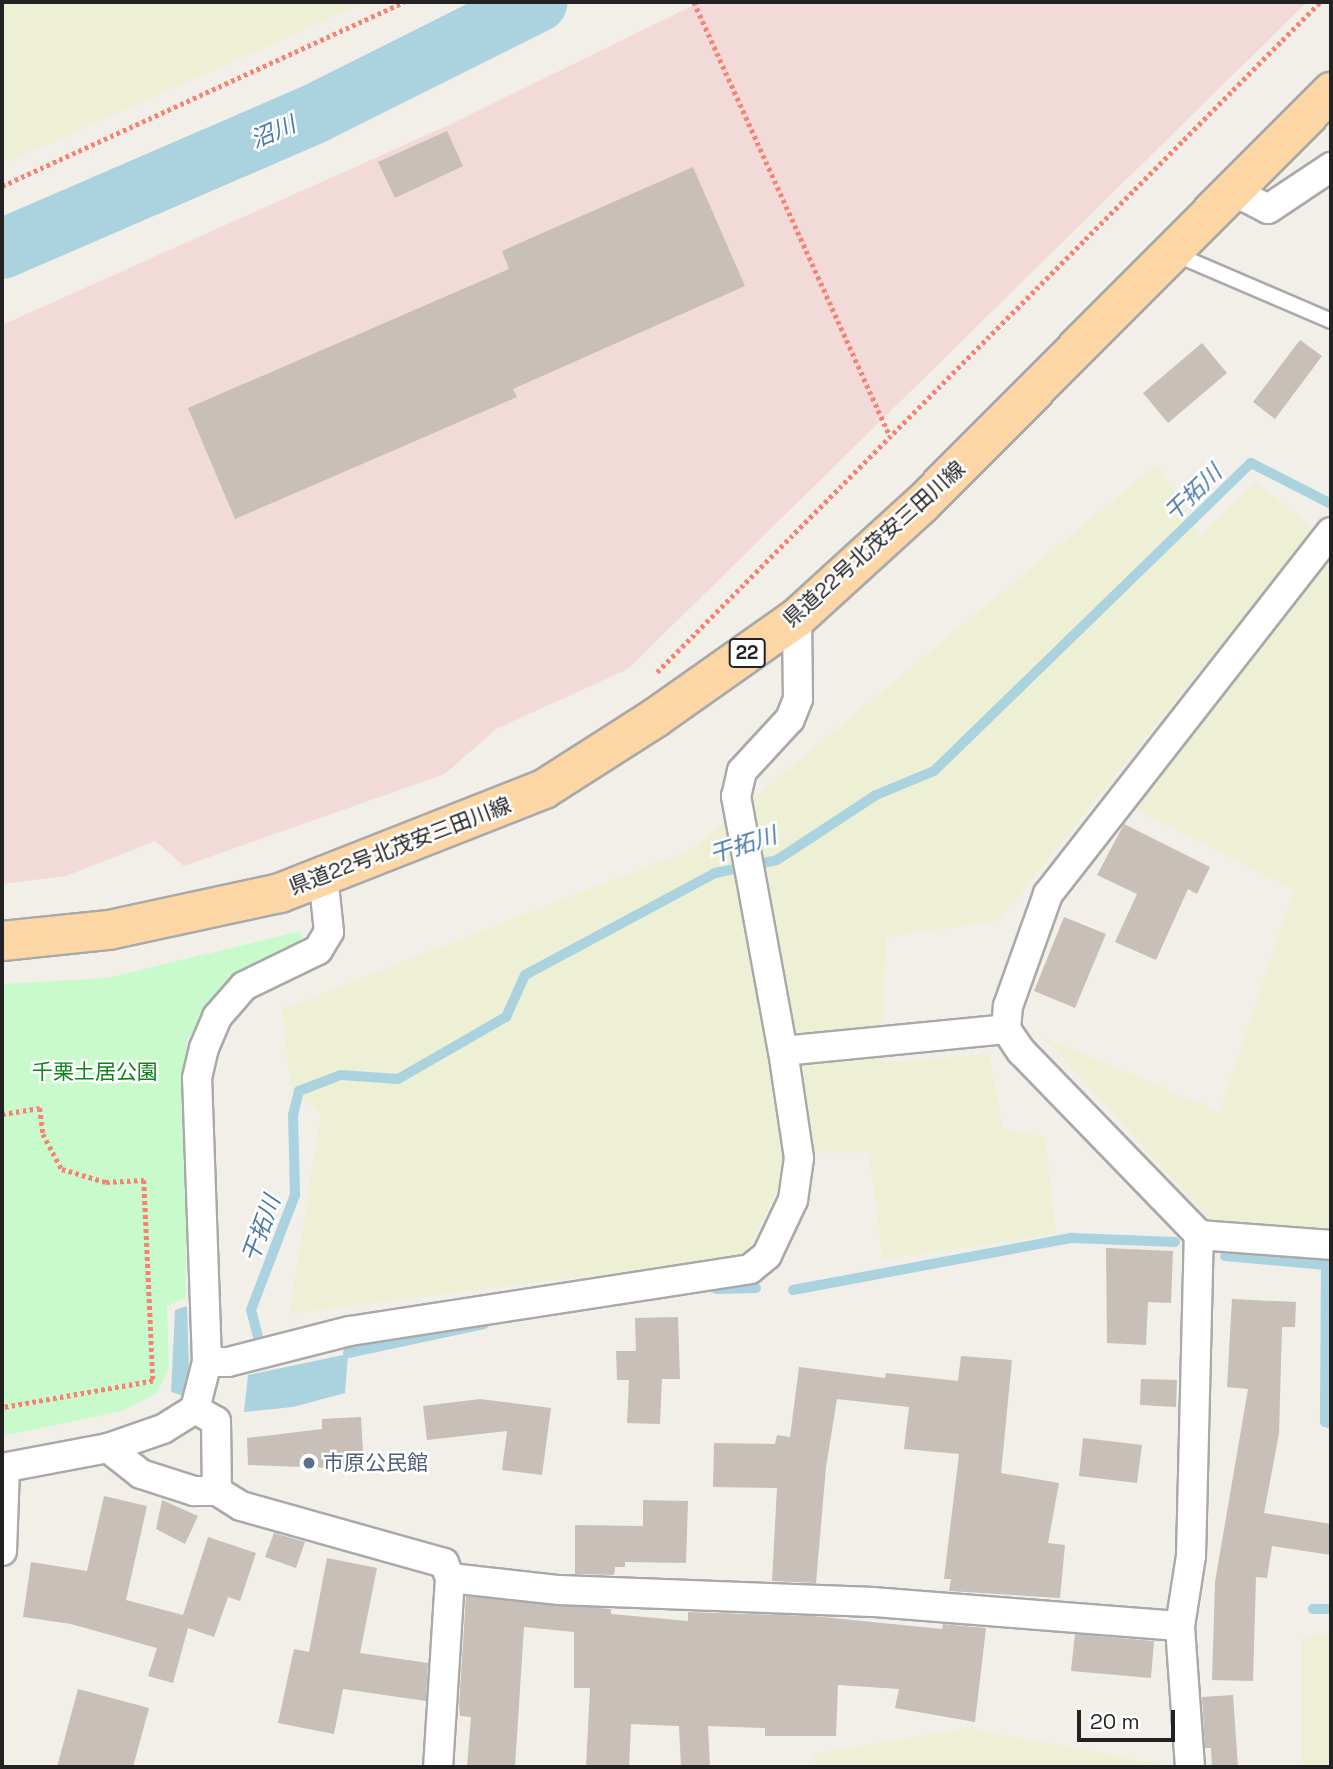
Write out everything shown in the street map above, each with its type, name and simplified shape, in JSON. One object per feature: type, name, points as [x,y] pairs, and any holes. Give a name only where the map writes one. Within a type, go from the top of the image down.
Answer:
[{"type":"main road","name":"県道22号北茂安三田川線","points":[[2,941],[109,930],[281,893],[544,789],[655,718],[797,618],[922,504],[1331,92]]},
{"type":"street","points":[[1233,191],[1268,209],[1331,167]]},
{"type":"street","points":[[1331,532],[1048,894],[1008,1006],[1006,1029],[1021,1051],[1199,1235],[1331,1245]]},
{"type":"street","points":[[207,1362],[228,1362],[350,1331],[750,1269],[767,1255],[793,1200],[799,1158],[783,1051],[736,796],[742,771],[790,719],[798,699],[797,618]]},
{"type":"street","points":[[2,1551],[4,1468],[108,1448],[163,1429],[195,1409],[207,1362],[197,1078],[204,1048],[217,1017],[244,986],[318,950],[329,932],[323,876]]},
{"type":"street","points":[[783,1051],[1006,1029]]},
{"type":"street","points":[[1191,1767],[1180,1626],[1191,1556],[1199,1235]]},
{"type":"street","points":[[195,1409],[216,1421],[217,1491]]},
{"type":"street","points":[[108,1448],[141,1474],[194,1491],[217,1491],[241,1506],[444,1563],[450,1578],[438,1767]]},
{"type":"street","points":[[450,1578],[559,1590],[873,1602],[1180,1626]]},
{"type":"lane","points":[[1174,253],[1331,321]]},
{"type":"path","points":[[2,186],[404,2]]},
{"type":"path","points":[[694,2],[889,433]]},
{"type":"path","points":[[655,718],[657,667],[1320,2]]},
{"type":"path","points":[[2,1114],[40,1108],[43,1134],[62,1169],[106,1182],[144,1180],[153,1381],[2,1408]]},
{"type":"shaded area","points":[[700,2],[1307,2],[628,669],[496,729],[445,774],[184,866],[155,841],[66,876],[2,884],[2,325],[451,124]]},
{"type":"green space","points":[[2,2],[366,2],[2,165]]},
{"type":"green space","points":[[1157,464],[1200,535],[1256,482],[1314,529],[998,921],[886,937],[882,1063],[989,1054],[1003,1129],[1045,1137],[1056,1234],[883,1260],[869,1153],[795,1153],[744,1256],[289,1314],[321,1114],[291,1090],[282,1009],[692,849]]},
{"type":"green space","points":[[1331,547],[1331,1230],[1211,1221],[1045,1038],[1219,1111],[1294,891],[1134,808]]},
{"type":"green space","name":"千栗土居公園","points":[[301,931],[304,947],[242,978],[187,1039],[186,1298],[167,1306],[169,1368],[157,1393],[122,1411],[2,1436],[2,984],[107,978]]},
{"type":"green space","points":[[1331,1632],[1331,1767],[1302,1767],[1302,1638]]},
{"type":"green space","points":[[968,1728],[1176,1767],[815,1767],[814,1754]]},
{"type":"water","points":[[187,1306],[189,1366],[184,1396],[171,1392],[175,1310]]},
{"type":"water","points":[[348,1354],[345,1393],[293,1407],[244,1412],[248,1375]]},
{"type":"building","points":[[447,131],[463,166],[395,198],[378,162]]},
{"type":"building","points":[[693,167],[745,286],[513,389],[517,397],[235,519],[188,408],[509,269],[502,251]]},
{"type":"building","points":[[1300,340],[1322,356],[1275,419],[1253,402]]},
{"type":"building","points":[[1202,343],[1227,373],[1168,423],[1143,393]]},
{"type":"building","points":[[1124,824],[1210,867],[1197,894],[1188,889],[1156,960],[1115,942],[1137,894],[1097,875]]},
{"type":"building","points":[[1064,917],[1106,934],[1075,1008],[1034,991]]},
{"type":"building","points":[[1106,1248],[1173,1251],[1171,1303],[1148,1302],[1146,1345],[1107,1343]]},
{"type":"building","points":[[1232,1299],[1296,1302],[1295,1327],[1282,1327],[1279,1434],[1264,1513],[1331,1524],[1331,1555],[1272,1546],[1267,1578],[1256,1577],[1253,1681],[1212,1680],[1215,1582],[1248,1389],[1227,1387]]},
{"type":"building","points":[[678,1317],[680,1379],[662,1379],[660,1424],[627,1423],[629,1380],[617,1380],[616,1351],[636,1351],[635,1318]]},
{"type":"building","points":[[961,1356],[1012,1360],[1001,1473],[1059,1483],[1048,1543],[1065,1545],[1060,1598],[949,1591],[951,1579],[944,1579],[959,1454],[904,1449],[909,1407],[837,1399],[826,1467],[816,1583],[772,1581],[777,1488],[713,1487],[714,1443],[775,1444],[777,1435],[790,1437],[799,1367],[885,1378],[886,1373],[958,1381]]},
{"type":"building","points":[[1141,1379],[1177,1380],[1176,1407],[1140,1405]]},
{"type":"building","points":[[480,1399],[551,1408],[542,1475],[502,1470],[507,1431],[427,1440],[423,1406]]},
{"type":"building","points":[[361,1417],[364,1469],[248,1465],[247,1438],[322,1429],[322,1419]]},
{"type":"building","points":[[1083,1438],[1142,1445],[1137,1483],[1079,1476]]},
{"type":"building","points":[[104,1496],[147,1506],[126,1600],[183,1615],[208,1537],[256,1553],[240,1601],[228,1597],[214,1637],[188,1628],[173,1683],[148,1676],[157,1648],[71,1624],[23,1617],[31,1562],[87,1571]]},
{"type":"building","points":[[162,1500],[198,1516],[185,1544],[156,1529]]},
{"type":"building","points":[[643,1500],[688,1501],[686,1563],[625,1562],[625,1567],[615,1567],[614,1575],[575,1574],[575,1525],[643,1526]]},
{"type":"building","points":[[274,1533],[305,1542],[296,1568],[265,1557]]},
{"type":"building","points":[[327,1558],[377,1568],[360,1653],[428,1663],[426,1701],[343,1689],[334,1734],[278,1723],[294,1649],[309,1652]]},
{"type":"building","points":[[466,1596],[611,1609],[611,1614],[688,1621],[688,1612],[813,1616],[942,1629],[943,1624],[986,1628],[975,1722],[895,1708],[899,1689],[838,1685],[836,1736],[765,1736],[765,1728],[708,1726],[710,1767],[681,1767],[679,1726],[631,1724],[629,1767],[586,1767],[590,1688],[574,1688],[574,1632],[524,1627],[515,1767],[467,1767],[471,1717],[460,1716],[459,1706]]},
{"type":"building","points":[[1075,1634],[1154,1641],[1151,1678],[1071,1671]]},
{"type":"building","points":[[78,1689],[149,1708],[133,1767],[57,1767]]},
{"type":"building","points":[[1233,1695],[1238,1767],[1212,1767],[1211,1748],[1205,1748],[1202,1697]]},
{"type":"waterway","name":"沼川","points":[[2,249],[314,114],[538,2]]},
{"type":"waterway","name":"干拓川","points":[[259,1340],[251,1310],[295,1195],[293,1115],[299,1091],[341,1075],[398,1079],[506,1017],[525,975],[715,873],[777,860],[876,795],[934,771],[1251,463],[1331,504]]},
{"type":"waterway","points":[[793,1290],[1072,1238],[1175,1242]]},
{"type":"waterway","points":[[1225,1256],[1326,1265],[1325,1422],[1331,1424]]},
{"type":"waterway","points":[[716,1289],[756,1288]]},
{"type":"waterway","points":[[348,1353],[484,1324]]},
{"type":"waterway","points":[[1313,1609],[1331,1609]]},
{"type":"place","name":"市原公民館","points":[[309,1463]]}]
